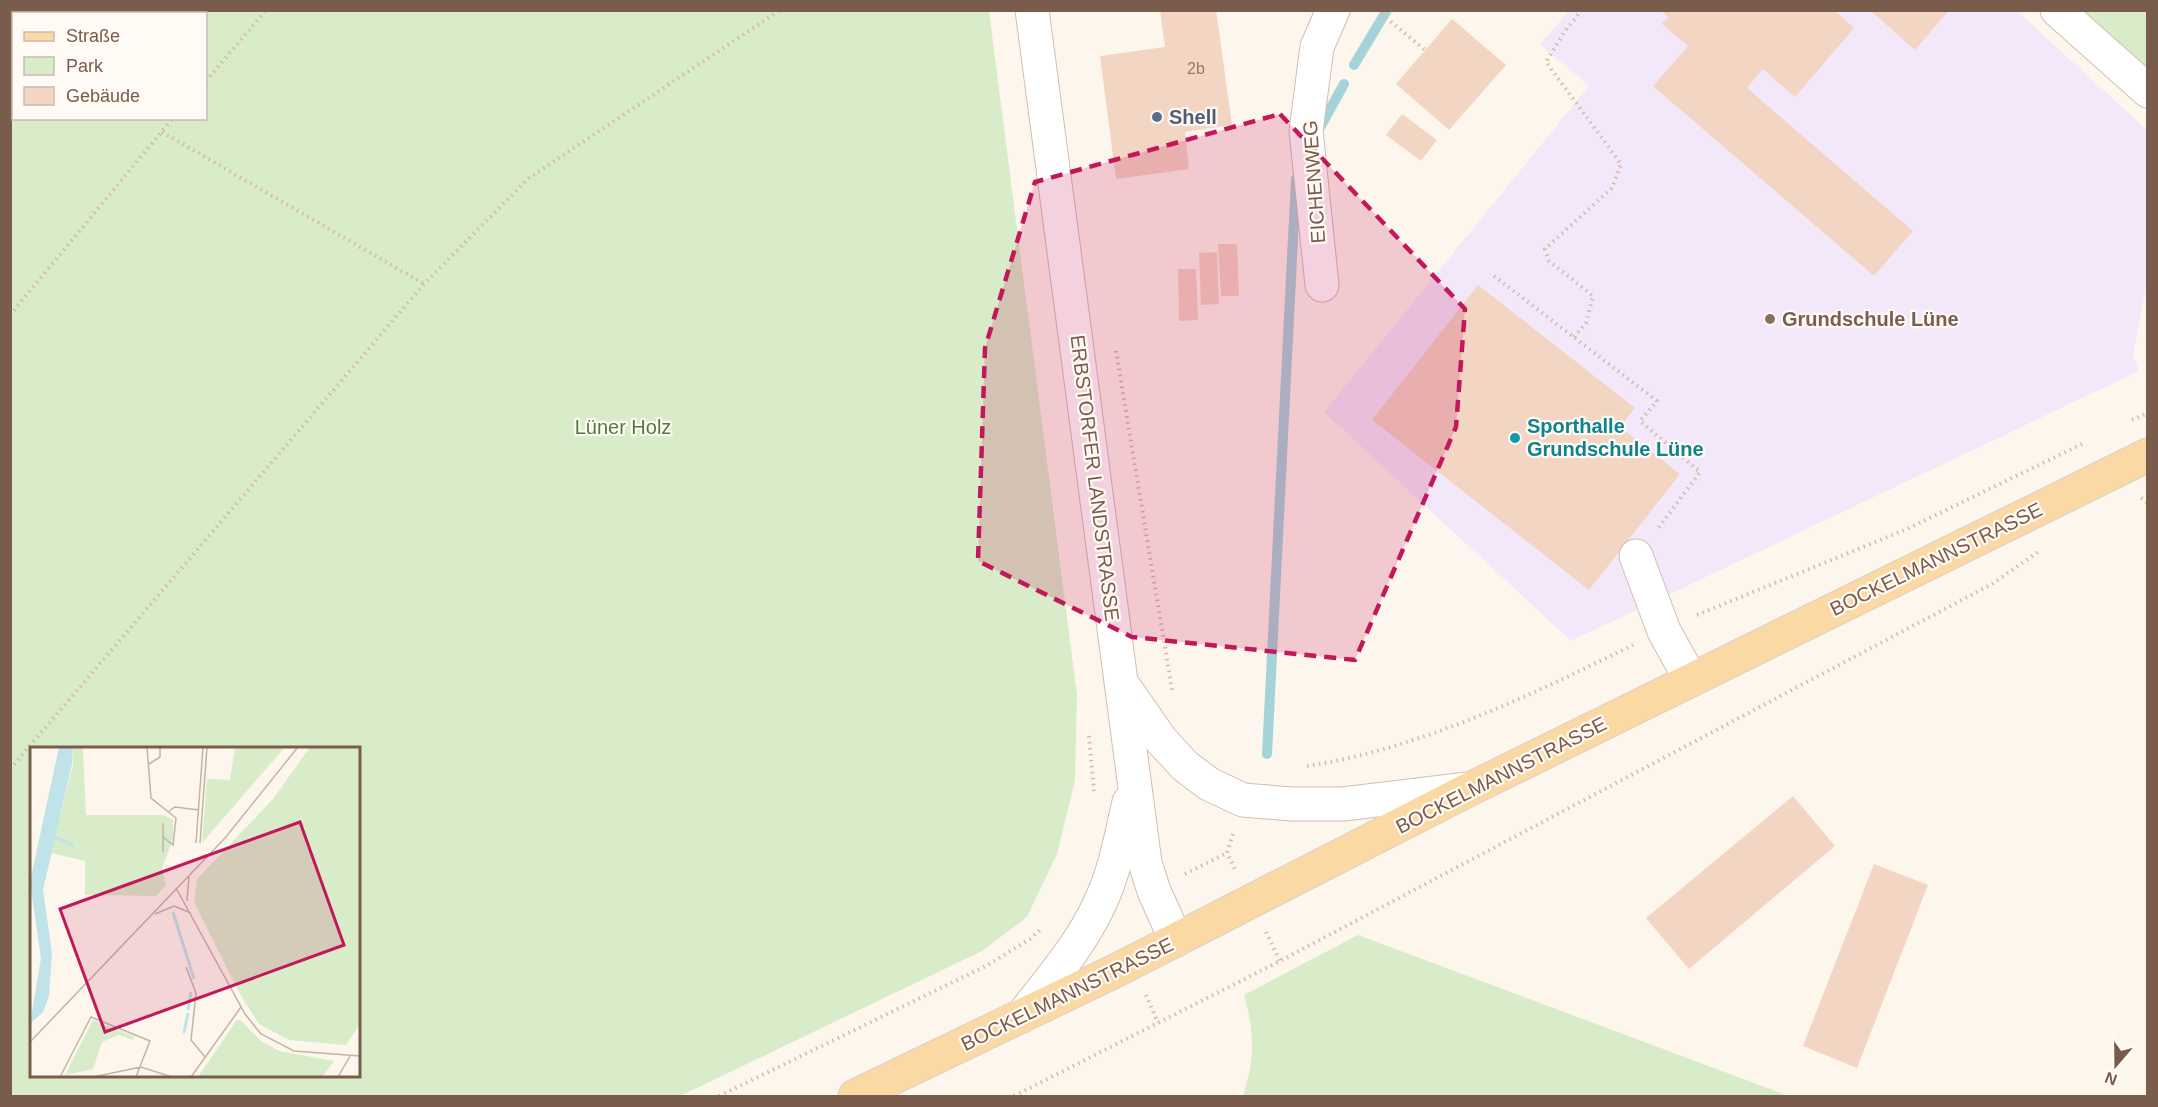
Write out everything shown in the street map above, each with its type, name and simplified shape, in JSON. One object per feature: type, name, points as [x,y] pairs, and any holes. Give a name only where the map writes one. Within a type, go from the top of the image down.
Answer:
[{"type":"main road","name":"BOCKELMANNSTRASSE","points":[[855,1096],[1176,940],[1470,789],[2148,455]]},
{"type":"street","name":"ERBSTORFER LANDSTRASSE","points":[[1032,10],[1145,863],[1154,891],[1176,940]]},
{"type":"street","name":"EICHENWEG","points":[[1322,285],[1306,131],[1317,47],[1333,10]]},
{"type":"street","points":[[2057,10],[2148,91]]},
{"type":"street","points":[[1636,556],[1664,631],[1691,680]]},
{"type":"street","points":[[1122,684],[1161,740],[1185,766],[1209,784],[1243,800],[1292,804],[1343,804],[1470,789]]},
{"type":"street","points":[[1022,1016],[1085,932],[1100,904],[1112,874],[1134,783]]},
{"type":"path","points":[[207,80],[266,10]]},
{"type":"path","points":[[10,769],[424,284],[529,178],[780,10]]},
{"type":"path","points":[[1377,10],[1425,50]]},
{"type":"path","points":[[1574,337],[1586,322],[1593,296],[1549,261],[1545,249],[1612,188],[1621,164],[1546,62],[1565,31],[1582,10]]},
{"type":"path","points":[[10,315],[171,120]]},
{"type":"path","points":[[162,132],[424,284]]},
{"type":"path","points":[[1494,276],[1657,400],[1640,421],[1700,472],[1636,556]]},
{"type":"path","points":[[1114,339],[1173,697]]},
{"type":"path","points":[[2128,422],[2148,413]]},
{"type":"path","points":[[1303,766],[1350,759],[1443,731],[1583,670],[1722,602],[1907,529],[2086,442]]},
{"type":"path","points":[[2130,502],[2148,494]]},
{"type":"path","points":[[1014,1096],[1158,1023],[1992,584],[2047,546]]},
{"type":"path","points":[[719,1096],[986,966],[1030,939],[1046,925]]},
{"type":"highlighted area","points":[[1280,114],[1465,309],[1456,427],[1355,660],[1132,637],[978,561],[985,348],[1035,182]]},
{"type":"shaded area","name":"Grundschule Lüne","points":[[1569,11],[2017,11],[2147,130],[2147,282],[2133,355],[2139,371],[1571,641],[1324,412],[1589,86],[1540,44]]},
{"type":"green space","name":"Lüner Holz","points":[[10,11],[989,11],[1077,695],[1075,780],[1057,854],[1027,917],[982,951],[680,1096],[11,1096]]},
{"type":"green space","points":[[2084,11],[2147,11],[2147,67]]},
{"type":"green space","points":[[1358,935],[1789,1096],[1243,1096],[1250,1070],[1252,1046],[1252,1034],[1244,995]]},
{"type":"building","points":[[1160,10],[1216,10],[1232,125],[1185,132],[1189,169],[1116,179],[1100,56],[1165,47]]},
{"type":"building","points":[[1660,10],[1834,10],[1854,28],[1795,97],[1763,69],[1747,88],[1913,231],[1874,276],[1653,86],[1688,46],[1662,24],[1668,17]]},
{"type":"building","points":[[1870,10],[1949,10],[1915,50]]},
{"type":"building","points":[[1452,19],[1506,65],[1449,130],[1396,84]]},
{"type":"building","points":[[1402,114],[1437,140],[1421,161],[1386,135]]},
{"type":"building","points":[[1218,244],[1237,244],[1239,296],[1221,296]]},
{"type":"building","points":[[1217,252],[1219,304],[1201,305],[1199,253]]},
{"type":"building","points":[[1178,269],[1196,269],[1198,320],[1179,321]]},
{"type":"building","name":"Sporthalle Grundschule Lüne","points":[[1478,285],[1635,408],[1620,427],[1680,474],[1589,590],[1372,420]]},
{"type":"building","points":[[1793,796],[1835,846],[1689,969],[1646,918]]},
{"type":"building","points":[[1874,864],[1928,885],[1857,1068],[1803,1046]]},
{"type":"waterway","points":[[1354,65],[1387,10]]},
{"type":"waterway","points":[[1318,131],[1344,84]]},
{"type":"waterway","points":[[1267,754],[1296,179]]},
{"type":"place","name":"Shell","points":[[1157,117]]},
{"type":"place","name":"Grundschule Lüne","points":[[1770,319]]},
{"type":"place","name":"Sporthalle Grundschule Lüne","points":[[1515,438]]}]
